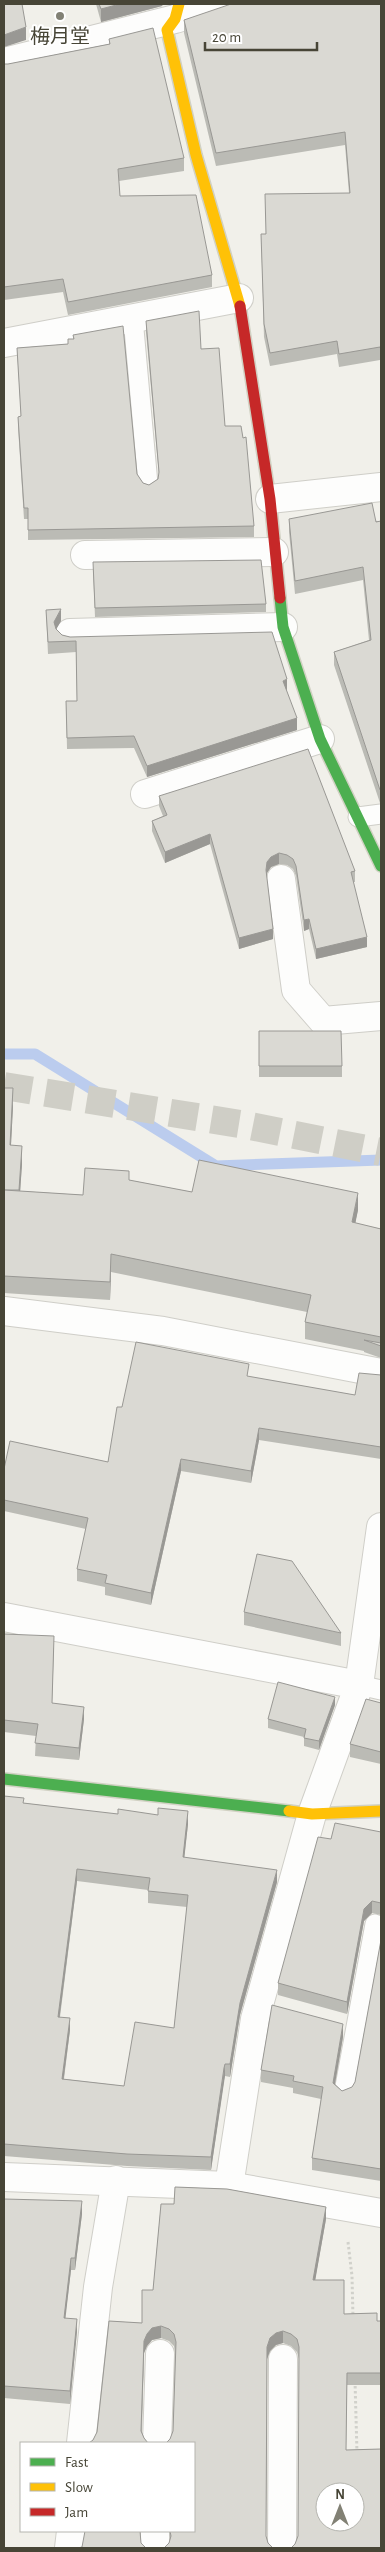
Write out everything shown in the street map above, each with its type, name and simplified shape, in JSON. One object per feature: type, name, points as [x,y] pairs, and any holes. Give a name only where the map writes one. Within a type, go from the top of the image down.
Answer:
[{"type":"street","points":[[4,62],[177,11],[225,4]]},
{"type":"street","points":[[177,11],[167,30],[193,145],[239,298],[270,499],[283,627],[320,739],[381,866]]},
{"type":"street","points":[[4,343],[239,298]]},
{"type":"street","points":[[270,499],[381,487]]},
{"type":"street","points":[[85,556],[274,552]]},
{"type":"street","points":[[70,633],[283,627]]},
{"type":"street","points":[[145,794],[320,739]]},
{"type":"street","points":[[281,880],[296,990],[323,1021],[381,1016]]},
{"type":"street","points":[[4,1311],[163,1331],[381,1373]]},
{"type":"street","points":[[228,2186],[312,1814],[370,1688],[381,1527]]},
{"type":"street","points":[[4,1616],[370,1688]]},
{"type":"street","points":[[4,1780],[312,1814],[381,1810]]},
{"type":"street","points":[[4,2176],[228,2186],[381,2213]]},
{"type":"street","points":[[81,2442],[98,2286],[116,2180]]},
{"type":"street","points":[[158,2442],[160,2354]]},
{"type":"street","points":[[282,2548],[283,2360]]},
{"type":"street","points":[[69,2548],[71,2532]]},
{"type":"street","points":[[155,2532],[155,2548]]},
{"type":"lane","points":[[133,318],[148,484]]},
{"type":"lane","points":[[358,817],[381,814]]},
{"type":"lane","points":[[344,2092],[348,2026],[375,1924]]},
{"type":"path","points":[[343,2206],[352,2276],[353,2325]]},
{"type":"path","points":[[355,2373],[357,2461]]},
{"type":"building","points":[[4,4],[22,4],[26,27],[4,35]]},
{"type":"building","points":[[99,4],[120,4],[101,9]]},
{"type":"building","points":[[231,4],[381,4],[381,350],[380,347],[339,354],[337,341],[270,353],[264,324],[261,234],[266,234],[265,194],[350,193],[345,132],[216,153],[184,20]]},
{"type":"building","points":[[153,28],[184,158],[118,169],[120,196],[196,195],[212,275],[68,302],[63,279],[4,287],[4,64],[110,44],[109,39]]},
{"type":"building","points":[[199,311],[201,349],[219,348],[225,426],[241,426],[243,438],[246,437],[254,526],[28,530],[28,508],[24,508],[18,417],[21,416],[17,348],[68,344],[68,339],[74,339],[73,335],[123,326],[137,474],[143,483],[149,485],[158,479],[159,472],[146,321]]},
{"type":"building","points":[[372,503],[376,522],[381,521],[381,790],[334,652],[371,640],[363,567],[295,581],[289,519]]},
{"type":"building","points":[[261,560],[266,604],[95,608],[93,562]]},
{"type":"building","points":[[61,609],[54,622],[56,629],[62,635],[70,637],[272,632],[287,679],[283,681],[297,718],[147,766],[134,736],[67,738],[66,701],[77,701],[76,641],[48,642],[46,610]]},
{"type":"building","points":[[308,749],[355,871],[351,872],[367,937],[316,949],[309,919],[304,920],[296,866],[293,859],[279,853],[271,857],[267,862],[266,870],[273,929],[239,938],[210,834],[165,852],[152,821],[167,815],[159,796]]},
{"type":"building","points":[[259,1031],[341,1031],[342,1066],[259,1066]]},
{"type":"building","points":[[4,1088],[13,1088],[10,1145],[22,1146],[19,1190],[4,1190]]},
{"type":"building","points":[[199,1160],[358,1193],[352,1222],[381,1229],[381,1337],[305,1322],[311,1295],[111,1254],[110,1282],[4,1276],[4,1190],[83,1195],[85,1168],[129,1171],[129,1180],[192,1192]]},
{"type":"building","points":[[364,1340],[381,1343],[381,1346]]},
{"type":"building","points":[[136,1342],[249,1364],[247,1376],[355,1395],[359,1373],[381,1375],[381,1447],[259,1428],[251,1471],[181,1459],[151,1593],[105,1583],[107,1575],[77,1569],[88,1518],[4,1500],[4,1469],[10,1441],[108,1462],[117,1407],[122,1407]]},
{"type":"building","points":[[257,1554],[292,1561],[341,1633],[244,1612]]},
{"type":"building","points":[[4,1634],[54,1636],[52,1703],[84,1707],[79,1748],[35,1743],[38,1724],[4,1720]]},
{"type":"building","points":[[278,1682],[335,1697],[319,1741],[304,1738],[306,1729],[268,1719]]},
{"type":"building","points":[[366,1699],[381,1703],[381,1752],[350,1744]]},
{"type":"building","points":[[4,1796],[24,1798],[23,1803],[118,1814],[118,1809],[158,1815],[158,1808],[188,1811],[183,1857],[277,1870],[240,2003],[230,2064],[225,2064],[224,2068],[211,2157],[127,2154],[4,2144]],"holes":[[[77,1869],[150,1878],[148,1891],[188,1895],[174,2028],[135,2022],[124,2086],[62,2079],[70,2018],[58,2017]]]},
{"type":"building","points":[[335,1823],[381,1832],[381,1903],[372,1901],[364,1909],[347,2002],[278,1983],[318,1837],[331,1839]]},
{"type":"building","points":[[381,1940],[381,2169],[312,2158],[323,2087],[293,2081],[294,2076],[261,2070],[272,2005],[343,2024],[333,2083],[342,2091],[352,2087],[355,2082]]},
{"type":"building","points":[[175,2187],[227,2189],[326,2207],[313,2280],[344,2280],[344,2314],[377,2313],[377,2321],[381,2321],[381,2373],[347,2373],[346,2450],[381,2449],[381,2548],[291,2548],[298,2536],[299,2347],[297,2339],[283,2331],[276,2333],[270,2338],[267,2347],[266,2536],[268,2543],[273,2548],[164,2548],[169,2543],[170,2532],[195,2532],[195,2442],[167,2442],[173,2431],[176,2342],[174,2334],[169,2329],[161,2326],[152,2328],[144,2341],[141,2431],[147,2442],[90,2442],[97,2432],[109,2321],[142,2323],[142,2290],[153,2290],[161,2204],[174,2204]]},
{"type":"building","points":[[4,2199],[82,2201],[75,2258],[71,2258],[64,2318],[77,2319],[70,2391],[4,2386]]},
{"type":"building","points":[[85,2532],[140,2532],[141,2543],[146,2548],[78,2548],[82,2547]]},
{"type":"waterway","points":[[4,1054],[35,1054],[216,1166],[381,1160]]},
{"type":"tunnel","points":[[4,1086],[240,1124],[381,1152]]},
{"type":"traffic: fast","points":[[280,598],[283,627],[320,739],[381,866]]},
{"type":"traffic: fast","points":[[4,1779],[289,1811]]},
{"type":"traffic: slow","points":[[179,4],[175,19],[167,30],[196,155],[240,306]]},
{"type":"traffic: slow","points":[[289,1811],[312,1814],[381,1811]]},
{"type":"traffic: jam","points":[[240,306],[270,499],[280,598]]},
{"type":"place","name":"梅月堂","points":[[60,16]]}]
